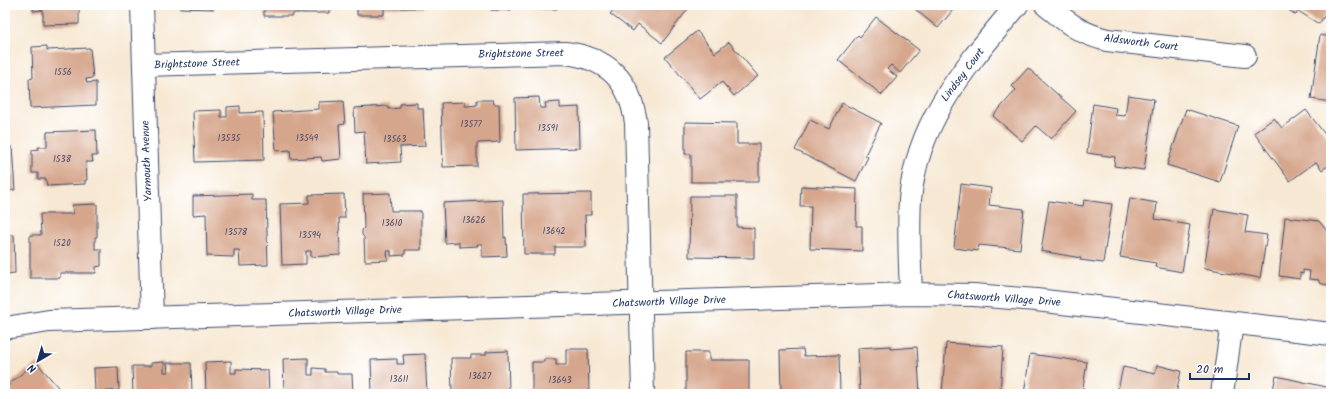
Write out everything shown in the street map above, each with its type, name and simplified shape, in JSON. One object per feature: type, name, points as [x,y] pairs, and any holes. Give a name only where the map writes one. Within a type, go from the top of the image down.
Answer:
[{"type":"street","name":"Yarmouth Avenue","points":[[142,5],[152,318]]},
{"type":"street","name":"Lindsey Court","points":[[911,294],[909,231],[910,199],[916,166],[926,134],[941,104],[959,76],[1018,5]]},
{"type":"street","name":"Aldsworth Court","points":[[1046,5],[1079,31],[1100,38],[1245,56]]},
{"type":"street","name":"Brightstone Street","points":[[144,66],[565,53],[579,54],[592,58],[604,65],[623,84],[630,96],[634,109],[643,394]]},
{"type":"street","name":"Chatsworth Village Drive","points":[[5,328],[49,321],[911,294],[974,295],[1036,300],[1331,334]]},
{"type":"street","points":[[1222,394],[1232,323]]},
{"type":"building","points":[[5,5],[8,5],[8,14],[5,14]]},
{"type":"building","points":[[33,5],[79,5],[79,24],[43,25],[43,10],[33,11]]},
{"type":"building","points":[[180,5],[214,5],[214,9],[180,8]]},
{"type":"building","points":[[264,5],[329,5],[329,13],[293,13],[293,16],[264,16]]},
{"type":"building","points":[[357,5],[423,5],[423,8],[384,8],[384,15],[357,15]]},
{"type":"building","points":[[492,5],[511,5],[511,10],[491,10]]},
{"type":"building","points":[[532,5],[556,5],[557,9],[532,9]]},
{"type":"building","points":[[617,5],[691,5],[662,43],[638,24],[633,31],[610,14]]},
{"type":"building","points":[[910,5],[957,5],[938,28]]},
{"type":"building","points":[[1281,5],[1331,6],[1319,24],[1298,11],[1296,15]]},
{"type":"building","points":[[876,17],[919,50],[900,73],[891,65],[887,69],[897,77],[882,95],[838,60],[858,35],[860,37]]},
{"type":"building","points":[[697,31],[715,53],[729,42],[758,76],[734,96],[722,82],[700,99],[665,57]]},
{"type":"building","points":[[1320,35],[1331,37],[1331,102],[1311,99]]},
{"type":"building","points":[[47,46],[47,50],[90,48],[93,78],[86,79],[87,83],[96,82],[96,105],[30,108],[29,79],[33,78],[32,47]]},
{"type":"building","points":[[1028,68],[1076,111],[1051,139],[1036,126],[1022,141],[993,116],[1016,90],[1012,86]]},
{"type":"building","points":[[1128,95],[1154,99],[1144,170],[1114,166],[1115,157],[1087,153],[1093,104],[1116,108],[1115,115],[1125,116]]},
{"type":"building","points":[[539,97],[540,108],[546,108],[545,103],[560,102],[560,108],[579,107],[580,148],[516,150],[515,98]]},
{"type":"building","points":[[477,100],[493,100],[494,104],[499,104],[500,142],[477,143],[477,166],[443,167],[441,103],[465,102],[465,106],[468,106],[477,105]]},
{"type":"building","points":[[343,101],[345,124],[339,125],[341,159],[322,161],[321,157],[291,159],[290,150],[276,151],[273,112],[319,109],[319,102]]},
{"type":"building","points":[[417,103],[417,108],[423,108],[425,146],[400,147],[401,162],[366,164],[364,131],[355,132],[354,108],[388,106],[388,109],[400,108],[400,104]]},
{"type":"building","points":[[842,103],[881,123],[865,155],[868,157],[856,181],[795,150],[810,120],[829,129]]},
{"type":"building","points":[[240,106],[240,113],[263,112],[264,160],[195,162],[193,111],[221,110],[221,117],[227,117],[227,107]]},
{"type":"building","points":[[1186,109],[1238,126],[1220,182],[1167,165]]},
{"type":"building","points":[[1306,110],[1331,142],[1331,164],[1322,170],[1316,162],[1290,181],[1254,133],[1274,118],[1282,128]]},
{"type":"building","points":[[685,122],[737,123],[737,144],[759,144],[759,182],[691,182],[691,154],[685,154]]},
{"type":"building","points":[[96,130],[97,156],[92,156],[93,162],[85,162],[87,180],[85,180],[85,184],[47,186],[46,179],[38,179],[38,173],[32,173],[32,150],[39,149],[38,147],[47,147],[47,132]]},
{"type":"building","points":[[5,147],[12,147],[15,190],[5,191]]},
{"type":"building","points":[[961,184],[991,188],[989,205],[1024,209],[1020,249],[979,245],[978,251],[954,248]]},
{"type":"building","points":[[801,186],[857,189],[856,226],[862,226],[862,251],[810,249],[811,206],[800,206]]},
{"type":"building","points":[[390,193],[391,211],[421,211],[421,250],[405,250],[405,255],[391,256],[391,251],[387,251],[388,260],[365,261],[364,237],[362,235],[362,230],[364,228],[363,194]]},
{"type":"building","points":[[591,193],[591,215],[585,215],[586,247],[555,247],[555,254],[524,254],[523,194]]},
{"type":"building","points":[[252,194],[252,200],[266,200],[268,265],[240,266],[239,250],[234,250],[234,257],[207,256],[206,214],[193,215],[193,196]]},
{"type":"building","points":[[344,194],[345,218],[339,218],[340,255],[311,257],[311,251],[306,251],[306,264],[282,265],[280,204],[309,203],[309,195]]},
{"type":"building","points":[[690,196],[737,196],[737,227],[754,228],[754,258],[689,257]]},
{"type":"building","points":[[1130,198],[1157,203],[1155,219],[1190,225],[1182,272],[1155,267],[1156,263],[1120,257]]},
{"type":"building","points":[[503,200],[504,238],[506,237],[507,256],[482,257],[482,244],[477,244],[478,246],[459,247],[459,242],[445,243],[443,203]]},
{"type":"building","points":[[1084,200],[1112,204],[1103,263],[1080,260],[1081,258],[1041,251],[1049,201],[1083,206]]},
{"type":"building","points":[[97,204],[97,237],[95,237],[95,249],[101,249],[101,266],[96,267],[96,273],[60,273],[60,278],[30,278],[30,235],[41,235],[40,214],[73,214],[72,205]]},
{"type":"building","points":[[1214,209],[1248,215],[1245,232],[1267,235],[1260,278],[1204,268]]},
{"type":"building","points":[[1285,217],[1319,221],[1331,236],[1331,286],[1319,283],[1319,280],[1309,279],[1310,271],[1303,270],[1303,274],[1300,273],[1300,279],[1279,276]]},
{"type":"building","points":[[5,218],[7,218],[7,235],[14,235],[15,273],[5,274]]},
{"type":"building","points":[[946,343],[1003,347],[1000,394],[942,394]]},
{"type":"building","points":[[890,346],[890,349],[917,347],[920,394],[860,394],[858,348]]},
{"type":"building","points":[[566,349],[588,349],[589,394],[532,394],[532,362],[544,362],[544,359],[556,359],[556,365],[566,365]]},
{"type":"building","points":[[803,349],[804,356],[839,355],[840,392],[819,394],[781,394],[780,350]]},
{"type":"building","points":[[508,351],[509,394],[452,394],[451,358],[471,358],[471,355],[486,355],[486,352]]},
{"type":"building","points":[[686,352],[709,352],[709,360],[749,360],[749,394],[686,394]]},
{"type":"building","points":[[425,354],[427,394],[372,394],[371,360],[397,359],[397,364],[404,364],[403,355]]},
{"type":"building","points":[[1030,354],[1087,362],[1082,394],[1024,394]]},
{"type":"building","points":[[308,358],[308,375],[313,375],[313,368],[325,369],[325,372],[337,372],[337,374],[352,374],[353,394],[284,394],[283,359]]},
{"type":"building","points":[[231,361],[231,373],[236,373],[236,369],[268,370],[269,394],[206,394],[205,362]]},
{"type":"building","points":[[164,362],[164,372],[168,372],[167,363],[191,363],[192,394],[133,394],[132,366],[151,366],[151,363]]},
{"type":"building","points":[[37,363],[64,394],[5,394],[5,388],[26,370],[27,371]]},
{"type":"building","points":[[1157,365],[1181,371],[1176,394],[1117,394],[1123,367],[1155,374]]},
{"type":"building","points":[[118,367],[119,390],[95,392],[94,368]]},
{"type":"building","points":[[1276,376],[1331,388],[1331,394],[1272,394]]}]
